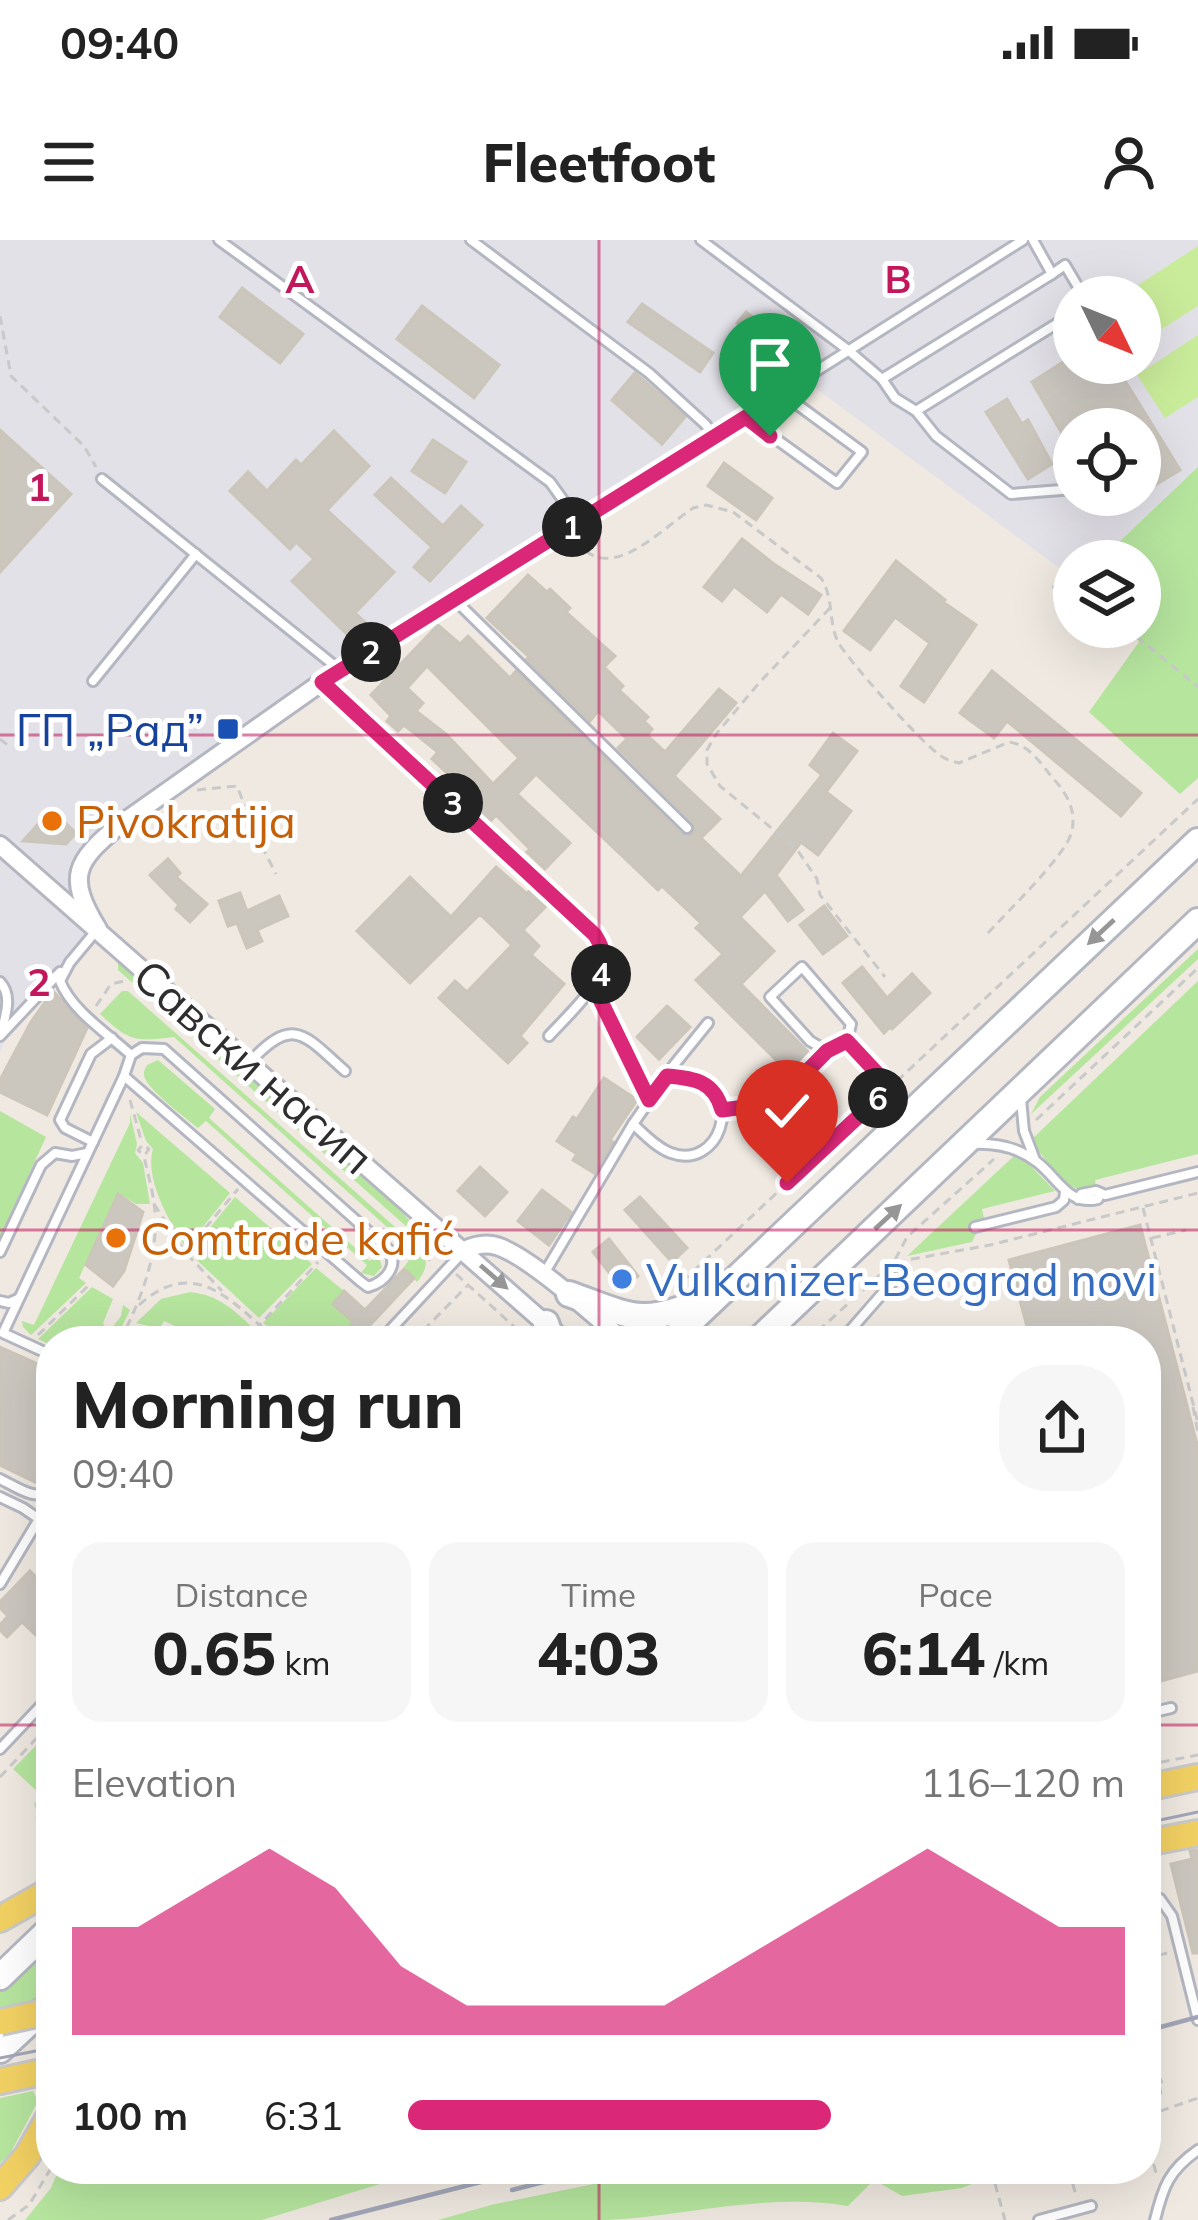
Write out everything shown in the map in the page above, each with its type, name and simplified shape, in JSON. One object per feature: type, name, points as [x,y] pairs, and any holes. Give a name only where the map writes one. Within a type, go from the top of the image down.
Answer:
[{"type":"main road","points":[[686,1326],[1198,841]]},
{"type":"main road","points":[[775,1326],[1187,941],[1198,921]]},
{"type":"main road","points":[[569,1294],[652,1318],[722,1292]]},
{"type":"main road","points":[[1161,1785],[1198,1777]]},
{"type":"main road","points":[[1161,1841],[1198,1833]]},
{"type":"main road","points":[[0,1918],[36,1898]]},
{"type":"main road","points":[[0,1977],[36,1942]]},
{"type":"main road","points":[[0,2022],[36,2011]]},
{"type":"main road","points":[[0,2050],[36,2019]]},
{"type":"main road","points":[[0,2081],[36,2073]]},
{"type":"main road","points":[[0,2187],[36,2140]]},
{"type":"street","name":"Савски насип","points":[[98,929],[79,878],[89,850],[322,682],[785,391]]},
{"type":"street","name":"Савски насип","points":[[0,845],[464,1250],[539,1326]]},
{"type":"street","points":[[464,1250],[483,1244],[505,1248],[606,1326]]},
{"type":"lane","points":[[219,240],[550,482],[574,525]]},
{"type":"lane","points":[[471,240],[649,373],[715,436]]},
{"type":"lane","points":[[701,240],[848,350],[882,379],[895,398],[916,411],[936,436],[1011,494],[1053,491]]},
{"type":"lane","points":[[802,380],[1023,240]]},
{"type":"lane","points":[[1033,240],[1052,274]]},
{"type":"lane","points":[[882,379],[1065,266],[1071,276]]},
{"type":"lane","points":[[916,411],[1053,326]]},
{"type":"lane","points":[[746,417],[837,483],[862,452],[785,391]]},
{"type":"lane","points":[[102,479],[341,671]]},
{"type":"lane","points":[[93,681],[196,554]]},
{"type":"lane","points":[[455,600],[687,828]]},
{"type":"lane","points":[[322,682],[595,935],[602,946],[604,969],[549,1036]]},
{"type":"lane","name":"Савски насип","points":[[1,1035],[98,929]]},
{"type":"lane","points":[[70,962],[60,980],[62,988],[130,1055]]},
{"type":"lane","points":[[827,1051],[810,1041],[770,997],[802,967],[851,1024],[847,1041]]},
{"type":"lane","points":[[0,982],[8,1002],[1,1035]]},
{"type":"lane","points":[[543,1275],[632,1124],[709,1023]]},
{"type":"lane","points":[[250,1062],[270,1041],[290,1034],[307,1037],[345,1071]]},
{"type":"lane","points":[[93,1142],[65,1128],[60,1120],[92,1054],[112,1039]]},
{"type":"lane","points":[[847,1041],[912,1111]]},
{"type":"lane","points":[[722,1110],[776,1103],[827,1051],[847,1041]]},
{"type":"lane","points":[[36,1348],[2,1332],[130,1055],[142,1048],[164,1048],[388,1249],[394,1267],[378,1284],[368,1287],[124,1076]]},
{"type":"lane","points":[[632,1124],[669,1153],[694,1154],[714,1141],[721,1131],[722,1110],[716,1093],[694,1078],[667,1076]]},
{"type":"lane","points":[[1022,1091],[1024,1131],[1036,1161]]},
{"type":"lane","points":[[965,1144],[1007,1147],[1036,1161],[1066,1195],[1056,1207],[975,1227]]},
{"type":"lane","points":[[0,1252],[41,1166],[55,1153],[88,1152]]},
{"type":"lane","points":[[1060,1186],[1078,1199],[1096,1191],[1105,1195],[1198,1172]]},
{"type":"lane","points":[[394,1326],[464,1250]]},
{"type":"lane","points":[[854,1326],[895,1279]]},
{"type":"lane","points":[[0,1301],[20,1298]]},
{"type":"lane","points":[[0,1479],[36,1496]]},
{"type":"lane","points":[[0,1497],[36,1517]]},
{"type":"lane","points":[[0,1584],[36,1524]]},
{"type":"lane","points":[[1161,1710],[1171,1708]]},
{"type":"lane","points":[[0,1749],[36,1711]]},
{"type":"lane","points":[[1161,1900],[1172,1916],[1198,2020]]},
{"type":"lane","points":[[1155,2220],[1168,2179],[1198,2150]]},
{"type":"lane","points":[[1040,2220],[1091,2206]]},
{"type":"path","points":[[0,316],[11,376],[84,446],[102,479]]},
{"type":"path","points":[[574,525],[590,556],[612,560],[693,508],[706,505],[733,512],[812,568],[830,592],[832,626],[839,643],[938,754],[959,763],[1009,742],[1028,749],[1064,790],[1073,819],[1071,836],[987,934]]},
{"type":"path","points":[[831,607],[717,733],[707,750],[707,764],[720,786],[808,862],[820,895],[885,977]]},
{"type":"path","points":[[1151,648],[1198,687]]},
{"type":"path","points":[[0,739],[11,748]]},
{"type":"path","points":[[165,792],[237,786],[276,874]]},
{"type":"path","points":[[652,1296],[685,1279],[1198,800]]},
{"type":"path","points":[[88,1016],[112,984],[124,981]]},
{"type":"path","points":[[593,985],[649,1100]]},
{"type":"path","points":[[124,1076],[154,1204],[150,1265],[128,1326]]},
{"type":"path","points":[[185,1252],[245,1180]]},
{"type":"path","points":[[894,1262],[990,1245],[1198,1192]]},
{"type":"path","points":[[154,1204],[185,1252],[259,1326]]},
{"type":"path","points":[[1142,1207],[1198,1423]]},
{"type":"path","points":[[1150,1239],[1186,1230]]},
{"type":"path","points":[[257,1324],[327,1252]]},
{"type":"path","points":[[449,1267],[499,1312],[528,1326]]},
{"type":"path","points":[[427,1326],[468,1284]]},
{"type":"path","points":[[47,1326],[89,1285]]},
{"type":"path","points":[[137,1306],[177,1285],[206,1285],[227,1297]]},
{"type":"path","points":[[491,1322],[499,1312]]},
{"type":"path","points":[[130,1322],[135,1326]]},
{"type":"path","points":[[28,1344],[36,1336]]},
{"type":"path","points":[[1194,1407],[1198,1433]]},
{"type":"path","points":[[0,1777],[36,1739]]},
{"type":"path","points":[[1161,1762],[1198,1755]]},
{"type":"path","points":[[1161,2082],[1163,2087]]},
{"type":"path","points":[[1161,2111],[1198,2098]]},
{"type":"path","points":[[8,2220],[29,2205],[41,2184]]},
{"type":"path","points":[[995,2184],[1005,2220]]},
{"type":"path","points":[[1073,2184],[1079,2210]]},
{"type":"shaded area","points":[[0,240],[1198,240],[1198,467],[1161,502],[1161,408],[1053,408],[1053,516],[1146,516],[1121,540],[1053,540],[1053,563],[799,376],[548,534],[85,847],[73,876],[91,929],[70,962],[22,1007],[0,1051]]},
{"type":"green space","points":[[1198,246],[1198,306],[1161,330],[1161,276],[1152,276]]},
{"type":"green space","points":[[1198,335],[1198,397],[1165,418],[1143,384],[1161,384],[1161,359]]},
{"type":"green space","points":[[1198,467],[1198,778],[1180,794],[1089,712],[1135,648],[1161,648],[1161,540],[1121,540],[1146,516],[1161,516],[1161,502]]},
{"type":"green space","points":[[1198,949],[1198,959],[1031,1114],[1040,1097]]},
{"type":"green space","points":[[118,959],[399,1209],[433,1246],[118,970]]},
{"type":"green space","points":[[1198,981],[1198,1154],[1095,1180],[1091,1188],[1075,1188],[1031,1140]]},
{"type":"green space","points":[[122,991],[128,991],[420,1249],[426,1266],[417,1282],[404,1267],[415,1252],[174,1037],[133,1038],[100,1014]]},
{"type":"green space","points":[[158,1060],[215,1109],[209,1118],[370,1261],[378,1253],[382,1267],[374,1276],[361,1273],[367,1265],[206,1121],[198,1128],[159,1095],[144,1074],[147,1065]]},
{"type":"green space","points":[[0,1111],[46,1137],[0,1237]]},
{"type":"green space","points":[[136,1112],[230,1193],[186,1248],[160,1200],[152,1173],[153,1149]]},
{"type":"green space","points":[[130,1114],[150,1204],[136,1204],[118,1193],[79,1278],[86,1283],[31,1335],[22,1321],[34,1325],[130,1123]]},
{"type":"green space","points":[[1015,1155],[1055,1191],[982,1209],[984,1218],[972,1221],[976,1234],[972,1242],[907,1256]]},
{"type":"green space","points":[[235,1197],[312,1264],[259,1318],[189,1253]]},
{"type":"green space","points":[[316,1268],[344,1291],[333,1304],[353,1322],[350,1326],[263,1323]]},
{"type":"green space","points":[[92,1287],[113,1299],[104,1326],[52,1326]]},
{"type":"green space","points":[[190,1292],[209,1296],[251,1326],[136,1323],[161,1299]]},
{"type":"green space","points":[[123,1305],[130,1310],[122,1326],[113,1326]]},
{"type":"green space","points":[[36,1745],[36,1790],[13,1769]]},
{"type":"green space","points":[[36,1957],[36,2000],[0,2033],[0,1992]]},
{"type":"green space","points":[[33,2091],[36,2097],[10,2154],[0,2163],[0,2098]]},
{"type":"green space","points":[[53,2184],[380,2184],[262,2220],[25,2220]]},
{"type":"green space","points":[[594,2184],[870,2184],[848,2206],[788,2202],[607,2220],[438,2220]]},
{"type":"green space","points":[[881,2184],[972,2184],[962,2188],[902,2196]]},
{"type":"building","points":[[242,288],[303,334],[280,363],[220,317]]},
{"type":"building","points":[[642,304],[713,353],[700,372],[628,322]]},
{"type":"building","points":[[422,306],[499,365],[474,398],[397,339]]},
{"type":"building","points":[[746,312],[794,349],[786,360],[737,323]]},
{"type":"building","points":[[1053,368],[1053,384],[1127,384],[1142,408],[1053,408],[1053,418],[1032,382]]},
{"type":"building","points":[[635,373],[685,417],[662,444],[612,400]]},
{"type":"building","points":[[1007,399],[1022,424],[1028,420],[1052,464],[1028,479],[986,412]]},
{"type":"building","points":[[0,430],[71,494],[0,572]]},
{"type":"building","points":[[334,431],[369,466],[327,510],[394,572],[355,613],[368,625],[353,640],[292,581],[314,559],[296,542],[290,549],[230,491],[248,472],[267,491],[296,460],[301,465]]},
{"type":"building","points":[[1161,439],[1180,470],[1161,482]]},
{"type":"building","points":[[433,440],[466,462],[445,493],[412,471]]},
{"type":"building","points":[[724,463],[772,498],[756,520],[708,486]]},
{"type":"building","points":[[391,478],[443,526],[461,506],[482,525],[430,581],[414,567],[432,547],[375,495]]},
{"type":"building","points":[[742,539],[821,595],[808,614],[781,594],[767,612],[734,586],[722,601],[704,587]]},
{"type":"building","points":[[896,561],[976,625],[924,702],[901,686],[930,643],[895,617],[870,650],[844,631]]},
{"type":"building","points":[[528,575],[547,592],[550,589],[570,608],[566,612],[615,656],[604,667],[623,686],[619,690],[648,717],[644,721],[652,729],[647,735],[665,752],[719,689],[736,703],[674,776],[720,819],[701,838],[741,876],[822,775],[810,765],[833,733],[857,751],[826,792],[851,811],[818,855],[801,842],[776,875],[803,910],[788,921],[765,891],[740,917],[774,951],[741,984],[810,1054],[790,1074],[696,980],[723,954],[696,928],[701,923],[662,886],[658,890],[536,774],[517,794],[570,843],[545,869],[496,815],[487,825],[470,808],[478,800],[432,759],[438,752],[404,725],[398,731],[387,721],[391,716],[371,695],[438,625],[460,644],[468,636],[510,678],[516,671],[681,834],[692,835],[693,822],[618,748],[627,739],[598,711],[590,721],[487,618]],"holes":[[[427,666],[519,758],[493,784],[446,734],[416,711],[423,703],[407,688]]]},
{"type":"building","points":[[992,671],[1141,793],[1121,816],[1007,721],[994,738],[960,713]]},
{"type":"building","name":"Pivokratija","points":[[51,810],[76,833],[66,844],[23,841]]},
{"type":"building","points":[[168,859],[180,873],[176,877],[207,904],[190,922],[150,875]]},
{"type":"building","points":[[496,867],[546,906],[523,930],[539,946],[531,955],[564,984],[520,1036],[527,1043],[508,1063],[439,998],[455,981],[467,992],[512,945],[482,916],[410,983],[357,931],[410,877],[451,917]]},
{"type":"building","points":[[240,893],[247,911],[279,896],[288,916],[257,930],[262,941],[247,948],[237,923],[228,926],[219,901]]},
{"type":"building","points":[[824,906],[847,936],[823,954],[800,925]]},
{"type":"building","points":[[862,967],[887,998],[912,974],[930,993],[884,1033],[843,983]]},
{"type":"building","points":[[53,991],[87,1028],[47,1115],[0,1092],[0,1080]]},
{"type":"building","points":[[667,1006],[690,1027],[659,1059],[637,1037]]},
{"type":"building","points":[[604,1078],[637,1100],[594,1173],[573,1160],[577,1154],[557,1141]]},
{"type":"building","points":[[480,1167],[507,1192],[485,1216],[458,1191]]},
{"type":"building","points":[[542,1190],[571,1212],[549,1245],[518,1221]]},
{"type":"building","name":"Comtrade kafić","points":[[118,1194],[143,1212],[124,1271],[113,1286],[86,1265]]},
{"type":"building","points":[[640,1197],[687,1248],[672,1262],[625,1210]]},
{"type":"building","points":[[1140,1225],[1198,1448],[1198,1671],[1161,1681],[1161,1326],[1027,1326],[1009,1260]]},
{"type":"building","points":[[609,1239],[638,1276],[622,1289],[593,1252]]},
{"type":"building","points":[[404,1269],[414,1278],[369,1326],[350,1326],[353,1322],[333,1304],[344,1291],[365,1310]]},
{"type":"building","points":[[0,1347],[36,1363],[36,1483],[0,1465]]},
{"type":"building","points":[[30,1571],[36,1577],[36,1635],[22,1622],[7,1637],[0,1630],[8,1616],[0,1602]]},
{"type":"building","points":[[1198,1850],[1198,1953],[1193,1953],[1171,1864],[1192,1859],[1190,1851]]},
{"type":"tram line","points":[[1161,1820],[1198,1812]]},
{"type":"tram line","points":[[0,2058],[36,2051]]},
{"type":"railway","points":[[1161,2027],[1198,2017]]},
{"type":"railway","points":[[331,2220],[473,2184]]},
{"type":"railway","points":[[512,2190],[536,2184]]},
{"type":"place","name":"ГП „Рад”","points":[[228,729]]},
{"type":"place","name":"Pivokratija","points":[[52,821]]},
{"type":"place","name":"Comtrade kafić","points":[[116,1238]]},
{"type":"place","name":"Vulkanizer-Beograd novi","points":[[622,1279]]},
{"type":"route","points":[[770,436],[746,417],[322,682],[595,935],[605,960],[593,985],[649,1100],[667,1076],[706,1084],[716,1093],[722,1110],[776,1103],[827,1051],[847,1041],[890,1087],[787,1183]]}]
